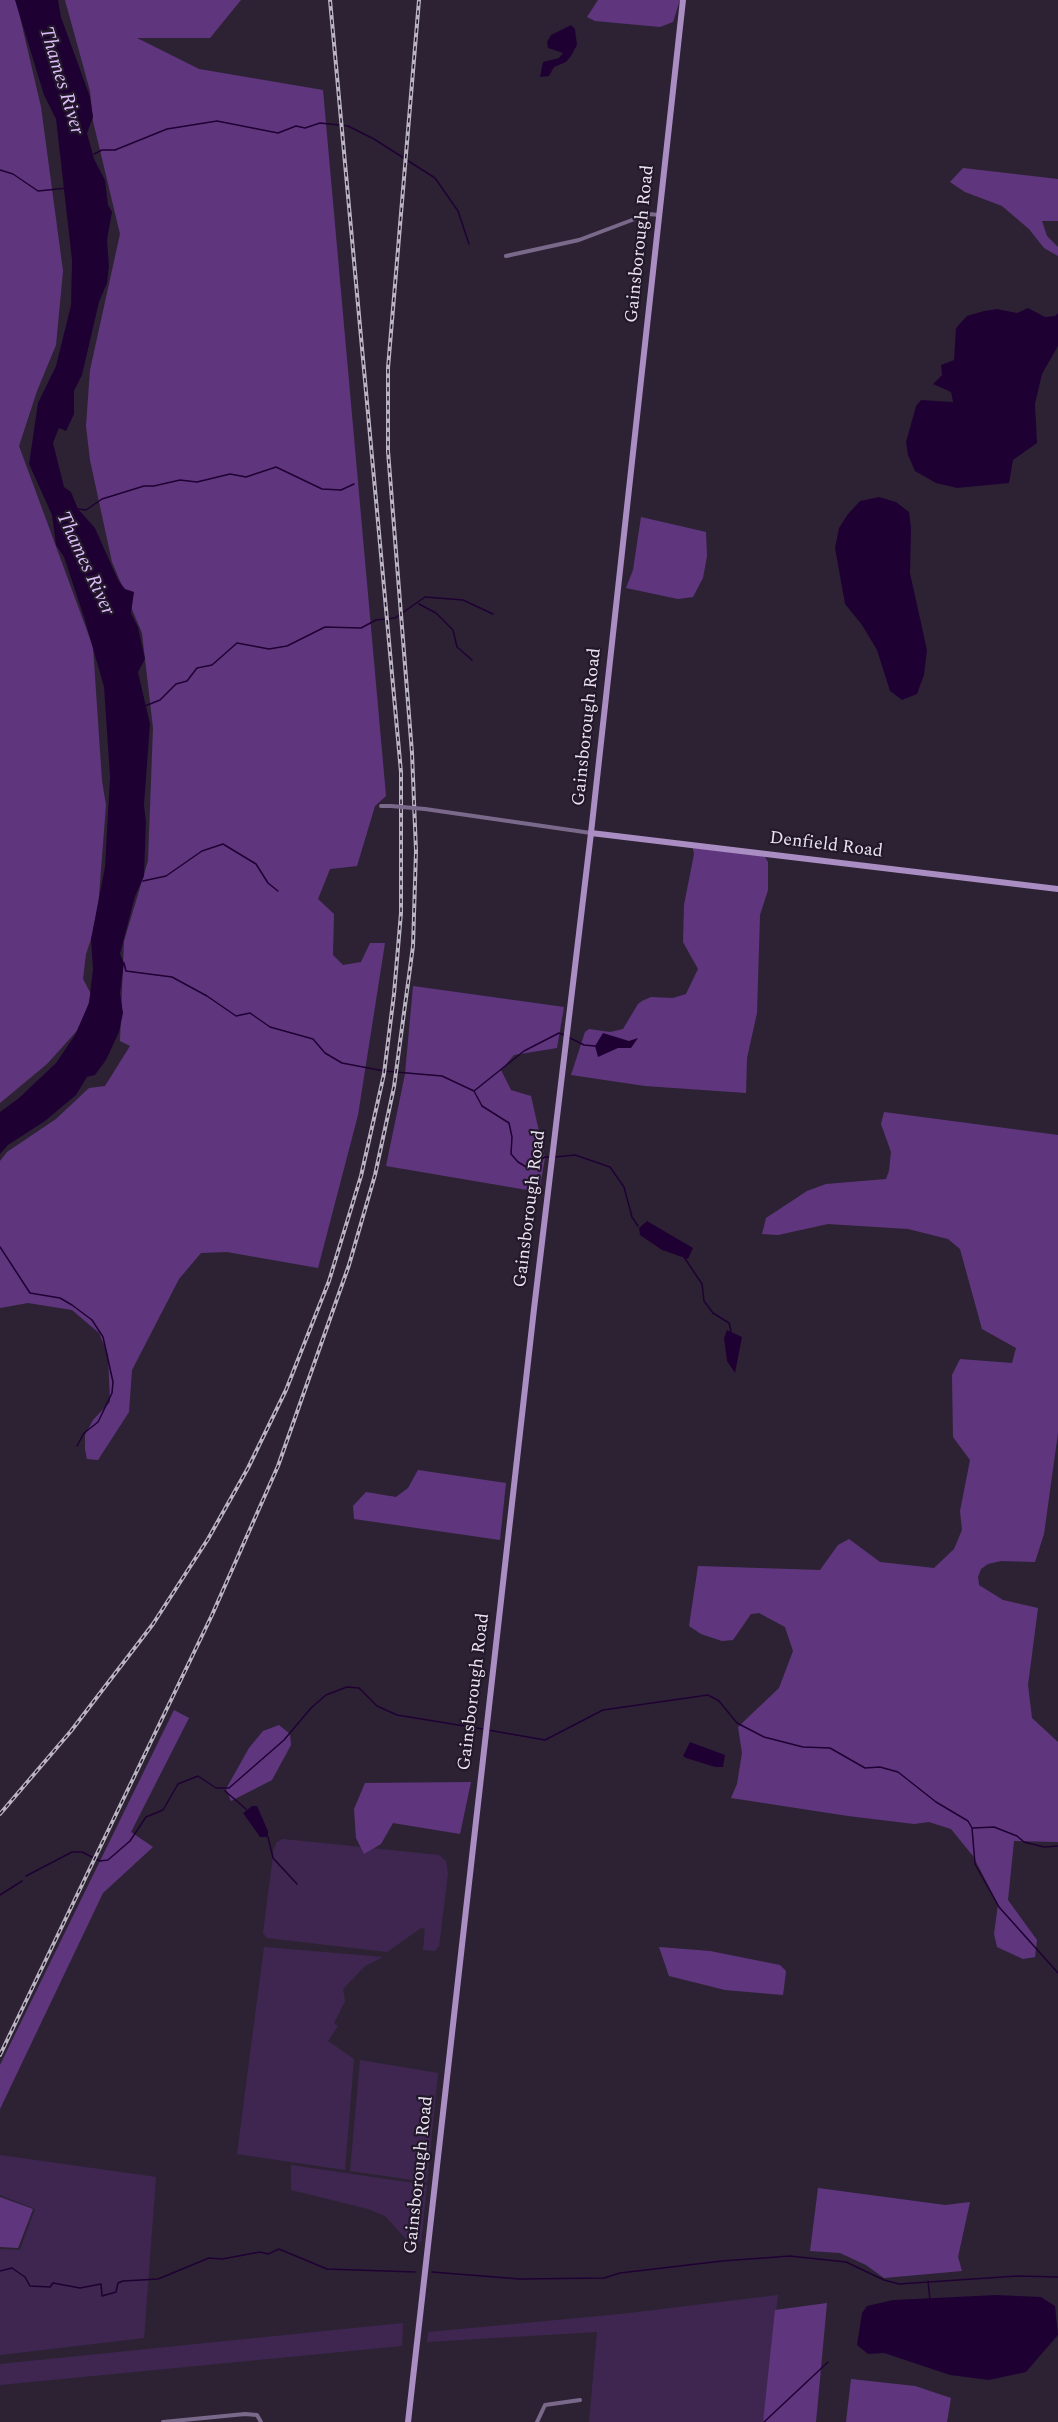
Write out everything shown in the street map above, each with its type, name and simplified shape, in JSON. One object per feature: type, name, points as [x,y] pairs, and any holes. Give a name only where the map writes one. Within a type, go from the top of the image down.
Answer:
[{"type":"main road","name":"Gainsborough Road","points":[[408,2422],[534,1309],[591,833],[683,0]]},
{"type":"main road","name":"Denfield Road","points":[[591,833],[1058,889]]},
{"type":"street","points":[[507,256],[579,240],[648,214],[660,215]]},
{"type":"street","points":[[381,806],[424,809],[591,833]]},
{"type":"street","points":[[537,2422],[545,2405],[580,2400]]},
{"type":"street","points":[[163,2422],[244,2414],[257,2415],[261,2422]]},
{"type":"shaded area","points":[[0,0],[16,0],[41,107],[63,271],[56,345],[37,391],[19,446],[93,647],[102,781],[106,805],[97,921],[86,954],[83,979],[91,994],[83,1024],[47,1064],[0,1103]]},
{"type":"shaded area","points":[[65,0],[241,0],[210,38],[137,38],[199,69],[323,90],[386,796],[375,806],[357,866],[330,869],[318,899],[334,914],[333,955],[343,965],[361,962],[370,943],[385,943],[358,1115],[318,1268],[227,1252],[201,1253],[179,1279],[132,1370],[129,1412],[98,1460],[87,1459],[85,1435],[93,1420],[110,1402],[108,1355],[99,1333],[72,1310],[28,1303],[0,1308],[0,1161],[7,1152],[56,1119],[89,1088],[105,1086],[130,1046],[120,1041],[124,941],[148,861],[153,728],[142,633],[112,562],[90,460],[86,426],[90,370],[120,234],[93,121],[90,91]]},
{"type":"shaded area","points":[[598,0],[680,0],[673,22],[660,27],[595,21],[587,17]]},
{"type":"shaded area","points":[[963,168],[1058,179],[1058,221],[1042,221],[1047,236],[1058,247],[1058,256],[1044,248],[1029,229],[1002,206],[965,192],[950,182]]},
{"type":"shaded area","points":[[641,517],[706,532],[707,556],[703,578],[693,597],[678,599],[626,588],[633,570]]},
{"type":"shaded area","points":[[692,845],[744,851],[765,857],[768,862],[768,890],[760,915],[757,1013],[747,1058],[746,1093],[645,1086],[571,1075],[585,1032],[589,1029],[610,1032],[623,1029],[642,1001],[651,997],[673,998],[686,994],[698,969],[683,942],[684,905],[694,854]]},
{"type":"shaded area","points":[[413,986],[564,1007],[557,1048],[514,1055],[501,1070],[511,1090],[531,1096],[545,1158],[539,1192],[386,1166],[405,1074]]},
{"type":"shaded area","points":[[884,1112],[1058,1135],[1058,1433],[1044,1534],[1035,1562],[1001,1561],[988,1564],[981,1569],[978,1577],[979,1585],[1003,1600],[1038,1608],[1028,1685],[1032,1718],[1058,1742],[1058,1842],[1014,1841],[1008,1900],[1037,1940],[1035,1957],[1023,1959],[997,1947],[994,1934],[998,1904],[973,1856],[951,1829],[929,1822],[914,1824],[848,1816],[731,1798],[737,1784],[742,1753],[738,1727],[779,1688],[793,1651],[785,1627],[759,1613],[751,1614],[733,1640],[722,1641],[701,1634],[689,1626],[698,1566],[820,1570],[838,1545],[849,1539],[880,1562],[934,1568],[954,1549],[962,1530],[960,1511],[970,1460],[953,1437],[952,1375],[960,1359],[1012,1363],[1016,1348],[982,1329],[960,1249],[948,1239],[908,1229],[828,1224],[778,1235],[762,1234],[766,1218],[807,1191],[826,1184],[886,1179],[891,1152],[881,1124]]},
{"type":"shaded area","points":[[418,1470],[506,1483],[500,1540],[354,1519],[353,1506],[366,1492],[396,1497],[408,1488]]},
{"type":"shaded area","points":[[174,1710],[189,1718],[131,1832],[153,1847],[103,1893],[0,2109],[0,2065]]},
{"type":"shaded area","points":[[279,1725],[290,1734],[291,1745],[272,1780],[231,1801],[226,1789],[249,1748],[263,1731]]},
{"type":"shaded area","points":[[471,1782],[460,1834],[393,1823],[381,1844],[364,1854],[356,1838],[354,1809],[365,1783]]},
{"type":"shaded area","points":[[283,1839],[439,1855],[446,1861],[448,1873],[439,1946],[435,1951],[423,1950],[425,1929],[421,1928],[387,1952],[267,1938],[263,1933],[274,1848],[277,1842]]},
{"type":"shaded area","points":[[264,1947],[383,1957],[365,1966],[343,1989],[345,2001],[334,2023],[338,2026],[328,2041],[354,2059],[345,2170],[237,2154]]},
{"type":"shaded area","points":[[659,1947],[710,1951],[780,1965],[786,1971],[783,1995],[725,1990],[669,1976]]},
{"type":"shaded area","points":[[360,2060],[438,2073],[427,2182],[350,2171]]},
{"type":"shaded area","points":[[0,2155],[156,2177],[144,2338],[0,2355],[0,2249],[20,2250],[35,2209],[0,2195]]},
{"type":"shaded area","points":[[291,2165],[427,2185],[421,2242],[407,2240],[385,2216],[368,2209],[291,2190]]},
{"type":"shaded area","points":[[818,2188],[945,2205],[970,2202],[958,2257],[962,2271],[884,2278],[866,2265],[840,2253],[810,2251]]},
{"type":"shaded area","points":[[0,2197],[33,2209],[18,2248],[0,2247]]},
{"type":"shaded area","points":[[778,2295],[763,2422],[589,2422],[597,2332],[427,2342],[428,2332],[621,2314]]},
{"type":"shaded area","points":[[827,2303],[816,2422],[763,2422],[775,2310]]},
{"type":"shaded area","points":[[403,2323],[402,2346],[0,2385],[0,2364]]},
{"type":"shaded area","points":[[851,2379],[915,2386],[951,2398],[947,2422],[846,2422]]},
{"type":"water","name":"Thames River","points":[[15,0],[58,0],[61,17],[90,97],[93,117],[87,133],[94,159],[105,180],[108,205],[112,212],[107,240],[109,266],[107,283],[99,302],[82,375],[74,391],[74,414],[66,431],[59,428],[53,443],[64,487],[71,492],[78,509],[95,528],[118,580],[125,589],[134,592],[131,613],[138,627],[145,659],[138,672],[150,724],[144,805],[146,822],[144,876],[135,896],[120,954],[124,963],[120,993],[123,1013],[119,1032],[106,1060],[95,1075],[87,1077],[76,1095],[45,1121],[8,1145],[0,1154],[0,1112],[19,1098],[56,1063],[75,1035],[89,1003],[93,969],[91,939],[105,867],[110,777],[104,687],[64,557],[56,545],[52,515],[29,464],[38,403],[56,366],[71,305],[72,260],[56,119],[44,95]]},
{"type":"water","points":[[571,25],[575,29],[577,45],[571,56],[566,62],[554,67],[549,76],[540,77],[543,62],[559,58],[563,53],[548,48],[547,42],[551,35]]},
{"type":"water","points":[[1028,308],[1045,317],[1055,316],[1058,313],[1058,346],[1042,374],[1035,404],[1037,443],[1013,460],[1009,483],[957,488],[936,483],[915,471],[908,455],[906,442],[916,406],[921,400],[953,402],[951,392],[933,384],[942,375],[941,365],[954,360],[956,328],[967,316],[984,311],[997,309],[1017,313]]},
{"type":"water","points":[[879,497],[896,502],[909,512],[910,573],[927,650],[924,675],[917,694],[902,700],[890,691],[877,650],[862,625],[845,604],[835,548],[839,528],[848,514],[860,501]]},
{"type":"water","points":[[603,1033],[629,1041],[638,1038],[631,1048],[618,1048],[598,1057],[595,1046]]},
{"type":"water","points":[[647,1221],[693,1248],[688,1259],[662,1250],[640,1235],[639,1228]]},
{"type":"water","points":[[727,1330],[742,1337],[735,1373],[727,1361],[724,1338]]},
{"type":"water","points":[[690,1742],[725,1755],[723,1767],[715,1767],[683,1756]]},
{"type":"water","points":[[252,1806],[257,1806],[268,1831],[268,1837],[260,1837],[243,1813]]},
{"type":"water","points":[[996,2295],[1041,2297],[1055,2306],[1058,2335],[1026,2372],[989,2380],[950,2375],[884,2353],[868,2354],[857,2345],[862,2313],[867,2306],[893,2300]]},
{"type":"waterway","points":[[94,154],[102,150],[115,150],[167,129],[217,121],[278,133],[296,126],[305,128],[320,123],[348,126],[374,139],[435,178],[458,211],[469,244]]},
{"type":"waterway","points":[[0,170],[13,174],[38,191],[67,188]]},
{"type":"waterway","name":"Thames River","points":[[78,509],[86,510],[102,499],[144,486],[180,480],[197,482],[230,474],[246,477],[276,467],[322,489],[341,490],[354,484]]},
{"type":"waterway","points":[[145,706],[160,700],[176,684],[187,681],[197,668],[212,665],[237,643],[269,649],[287,646],[325,627],[361,628],[376,620],[395,618],[425,597],[463,600],[493,614]]},
{"type":"waterway","points":[[419,604],[436,613],[453,630],[457,647],[472,660]]},
{"type":"waterway","points":[[143,881],[166,876],[202,851],[223,844],[256,864],[268,883],[278,891]]},
{"type":"waterway","points":[[124,963],[126,971],[172,977],[207,996],[236,1016],[250,1013],[270,1027],[313,1039],[325,1053],[342,1063],[384,1071],[442,1076],[474,1091],[482,1106],[509,1123],[512,1137],[511,1154],[518,1162],[528,1168],[545,1157],[550,1157]]},
{"type":"waterway","points":[[474,1091],[524,1051],[559,1033],[564,1035]]},
{"type":"waterway","points":[[568,1037],[584,1045],[595,1046]]},
{"type":"waterway","points":[[555,1157],[575,1155],[610,1167],[624,1187],[632,1217],[638,1226]]},
{"type":"waterway","points":[[0,1247],[30,1293],[60,1298],[72,1305],[92,1320],[103,1337],[113,1382],[112,1393],[98,1422],[84,1433],[77,1446]]},
{"type":"waterway","points":[[684,1257],[702,1284],[704,1301],[713,1313],[729,1323],[731,1331]]},
{"type":"waterway","points":[[26,1876],[72,1852],[82,1852],[100,1861],[108,1860],[130,1841],[146,1817],[163,1810],[178,1784],[198,1776],[216,1788],[229,1788],[284,1740],[311,1708],[326,1695],[347,1687],[359,1688],[377,1706],[397,1715],[483,1729]]},
{"type":"waterway","points":[[488,1730],[545,1740],[603,1710],[708,1695],[719,1701],[737,1723],[764,1737],[803,1747],[830,1748],[865,1768],[880,1767],[898,1772],[936,1802],[968,1821],[972,1828],[975,1864],[999,1907],[1058,1973]]},
{"type":"waterway","points":[[225,1791],[246,1809]]},
{"type":"waterway","points":[[973,1828],[994,1827],[1017,1836],[1024,1842],[1044,1847],[1058,1846]]},
{"type":"waterway","points":[[268,1837],[273,1858],[297,1884]]},
{"type":"waterway","points":[[0,1895],[22,1881]]},
{"type":"waterway","points":[[0,2271],[12,2268],[25,2277],[30,2286],[50,2287],[53,2283],[80,2288],[101,2284],[102,2296],[116,2292],[118,2283],[123,2281],[158,2279],[209,2258],[222,2259],[260,2252],[268,2254],[279,2249],[327,2269],[415,2272]]},
{"type":"waterway","points":[[432,2272],[520,2279],[604,2278],[620,2273],[790,2256],[846,2262],[884,2280],[899,2284],[1017,2276],[1058,2277]]},
{"type":"waterway","points":[[928,2281],[930,2300]]},
{"type":"waterway","points":[[764,2422],[828,2362]]},
{"type":"railway","points":[[0,1814],[71,1731],[153,1624],[208,1539],[248,1468],[286,1390],[329,1281],[361,1176],[384,1074],[401,913],[401,772],[330,0]]},
{"type":"railway","points":[[0,2055],[212,1615],[278,1466],[349,1265],[375,1175],[394,1087],[413,946],[416,851],[412,753],[388,451],[388,368],[419,0]]}]
